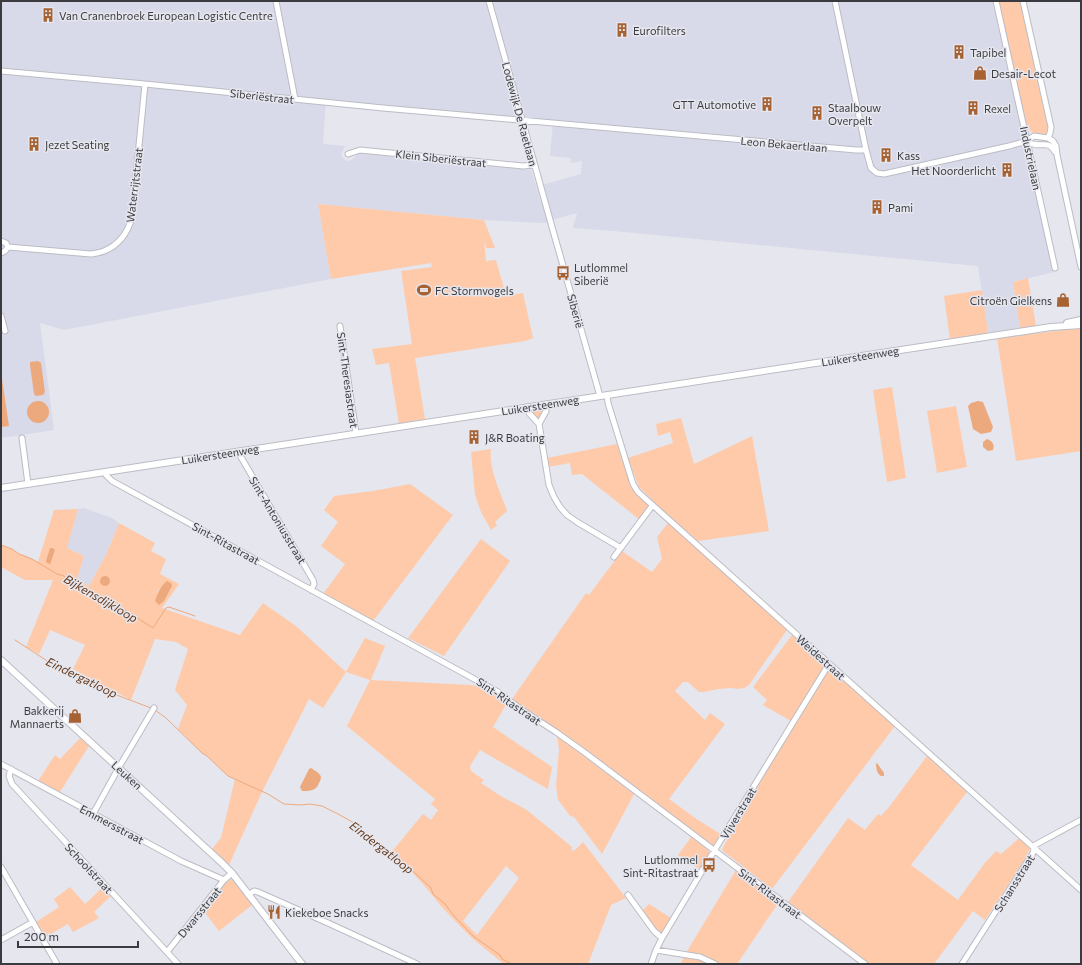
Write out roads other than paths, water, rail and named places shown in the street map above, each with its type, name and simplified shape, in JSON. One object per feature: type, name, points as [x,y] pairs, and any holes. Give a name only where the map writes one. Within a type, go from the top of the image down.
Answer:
[{"type":"main road","name":"Luikersteenweg","points":[[1052,327],[1081,320]]},
{"type":"main road","name":"Luikersteenweg","points":[[1,488],[1052,327],[1081,325]]},
{"type":"main road","name":"Leuken","points":[[1,660],[208,849],[232,873],[302,964]]},
{"type":"street","points":[[276,1],[295,99]]},
{"type":"street","name":"Lodewijk De Raetlaan","points":[[489,1],[552,227]]},
{"type":"street","points":[[835,1],[871,168],[877,173],[884,174],[1009,146],[1027,141],[1034,136],[1048,138],[1056,146],[1081,267]]},
{"type":"street","name":"Industrielaan","points":[[996,1],[1055,268]]},
{"type":"street","points":[[1023,1],[1051,127],[1048,138]]},
{"type":"street","name":"Siberiëstraat","points":[[1,71],[522,121]]},
{"type":"street","name":"Waterrijtstraat","points":[[8,247],[91,254],[104,252],[122,238],[129,228],[132,217],[145,84]]},
{"type":"street","name":"Leon Bekaertlaan","points":[[522,121],[825,148],[866,150]]},
{"type":"street","points":[[1027,141],[1033,144],[1047,144],[1051,146],[1057,155]]},
{"type":"street","name":"Klein Siberiëstraat","points":[[348,154],[360,150],[523,166],[534,165]]},
{"type":"street","name":"Siberië","points":[[552,227],[604,396]]},
{"type":"street","points":[[1,241],[6,243],[8,247],[1,253]]},
{"type":"street","points":[[1,316],[5,331]]},
{"type":"street","name":"Sint-Theresiastraat","points":[[340,326],[356,433]]},
{"type":"street","name":"Weidestraat","points":[[604,396],[608,403],[633,484],[638,492],[1081,890]]},
{"type":"street","points":[[539,424],[546,411],[546,404]]},
{"type":"street","points":[[527,408],[529,413],[539,424],[549,485],[560,507],[577,522],[621,548]]},
{"type":"street","points":[[22,438],[28,484]]},
{"type":"street","name":"Sint-Antoniusstraat","points":[[238,452],[314,580],[312,590]]},
{"type":"street","name":"Sint-Ritastraat","points":[[105,472],[112,481],[498,692],[584,752],[865,964]]},
{"type":"street","points":[[614,557],[652,506]]},
{"type":"street","name":"Vijverstraat","points":[[651,964],[662,938],[829,664]]},
{"type":"street","points":[[93,814],[154,708]]},
{"type":"street","name":"Emmersstraat","points":[[1,764],[181,861],[224,880]]},
{"type":"street","name":"Schoolstraat","points":[[11,769],[9,776],[12,784],[178,964]]},
{"type":"street","name":"Schansstraat","points":[[962,964],[1033,853],[1035,844],[1081,820]]},
{"type":"street","points":[[1,867],[57,964]]},
{"type":"street","name":"Dwarsstraat","points":[[167,952],[224,880],[232,873]]},
{"type":"street","points":[[248,895],[254,891],[258,892],[415,964]]},
{"type":"street","points":[[628,895],[654,931],[662,938]]},
{"type":"street","points":[[1,940],[33,922]]},
{"type":"street","points":[[656,950],[700,957],[714,964]]},
{"type":"waterway","name":"Bijkensdijkloop","points":[[1,545],[32,559],[57,574],[64,576],[71,582],[81,585],[84,589],[120,609],[125,610],[153,628],[166,608],[169,607],[195,616]]},
{"type":"waterway","name":"Eindergatloop","points":[[15,640],[55,666],[96,686],[102,687],[106,691],[151,708]]},
{"type":"waterway","name":"Eindergatloop","points":[[155,710],[166,718],[228,776],[268,794],[284,804],[310,804],[322,806],[354,823],[389,855],[404,863],[431,888],[433,894],[445,904],[473,936],[500,955],[502,959],[512,964]]},
{"type":"place","name":"Van Cranenbroek European Logistic Centre","points":[[48,15]]},
{"type":"place","name":"Eurofilters","points":[[622,30]]},
{"type":"place","name":"Tapibel","points":[[959,52]]},
{"type":"place","name":"Desair-Lecot","points":[[980,73]]},
{"type":"place","name":"GTT Automotive","points":[[767,104]]},
{"type":"place","name":"Rexel","points":[[973,108]]},
{"type":"place","name":"Staalbouw Overpelt","points":[[817,113]]},
{"type":"place","name":"Jezet Seating","points":[[34,144]]},
{"type":"place","name":"Kass","points":[[886,155]]},
{"type":"place","name":"Het Noorderlicht","points":[[1007,170]]},
{"type":"place","name":"Pami","points":[[877,207]]},
{"type":"place","name":"Lutlommel Siberië","points":[[563,273]]},
{"type":"place","name":"FC Stormvogels","points":[[424,290]]},
{"type":"place","name":"Citroën Gielkens","points":[[1063,300]]},
{"type":"place","name":"J&R Boating","points":[[474,437]]},
{"type":"place","name":"Bakkerij Mannaerts","points":[[75,716]]},
{"type":"place","name":"Lutlommel Sint-Ritastraat","points":[[709,865]]},
{"type":"place","name":"Kiekeboe Snacks","points":[[274,912]]}]
